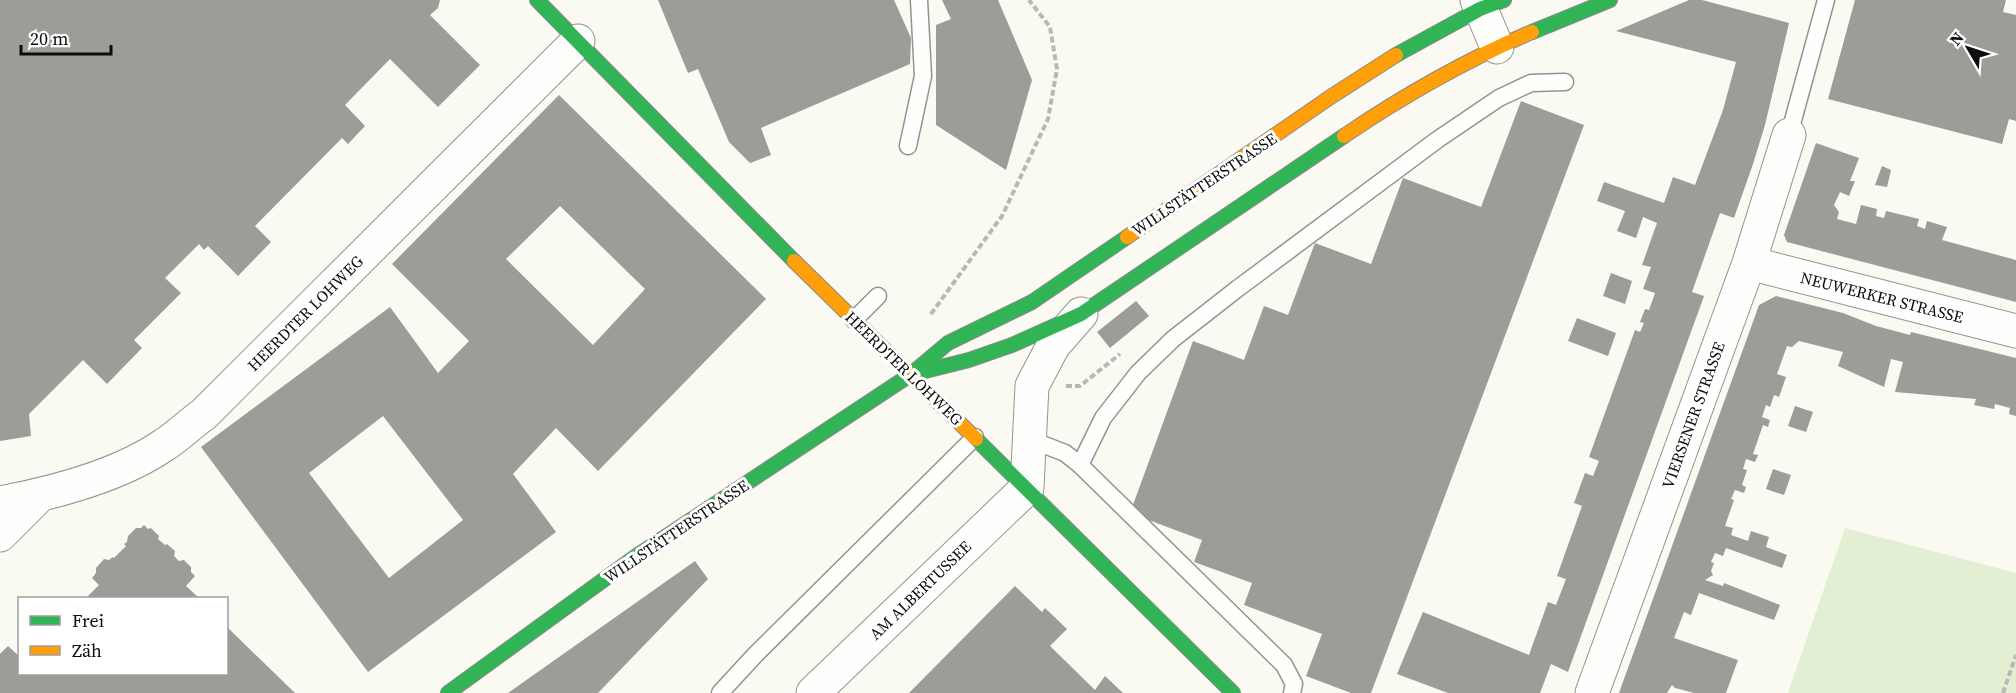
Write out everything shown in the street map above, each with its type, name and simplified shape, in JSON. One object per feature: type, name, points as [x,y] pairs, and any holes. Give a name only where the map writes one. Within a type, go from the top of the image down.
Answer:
[{"type":"street","name":"HEERDTER LOHWEG","points":[[537,0],[739,206],[1233,693]]},
{"type":"street","name":"WILLSTÄTTERSTRASSE","points":[[910,375],[980,357],[1081,314],[1382,110],[1431,80],[1497,46],[1610,0]]},
{"type":"street","name":"WILLSTÄTTERSTRASSE","points":[[448,693],[635,557],[910,375],[948,343],[1032,302],[1323,103],[1410,46],[1487,3]]},
{"type":"street","points":[[1487,3],[1497,46]]},
{"type":"street","name":"HEERDTER LOHWEG","points":[[0,535],[39,496],[122,469],[163,446],[204,414],[578,41]]},
{"type":"street","name":"VIERSENER STRASSE","points":[[1592,693],[1749,262],[1789,135]]},
{"type":"street","name":"NEUWERKER STRASSE","points":[[1749,262],[2016,331]]},
{"type":"street","name":"WILLSTÄTTERSTRASSE","points":[[1027,488],[1032,386],[1053,346],[1081,314]]},
{"type":"street","name":"AM ALBERTUSSEE","points":[[813,693],[1027,488]]},
{"type":"street","points":[[0,503],[39,496]]},
{"type":"lane","points":[[554,17],[562,0]]},
{"type":"lane","points":[[908,146],[923,76],[920,0]]},
{"type":"lane","points":[[1789,135],[1826,0]]},
{"type":"lane","points":[[1080,465],[1103,418],[1138,373],[1182,332],[1437,140],[1499,98],[1531,83],[1565,81]]},
{"type":"lane","points":[[854,320],[878,296]]},
{"type":"lane","points":[[720,693],[755,655],[975,437]]},
{"type":"lane","points":[[1029,439],[1065,453],[1080,465],[1284,665],[1294,684],[1292,693]]},
{"type":"path","points":[[926,321],[1002,216],[1048,119],[1057,69],[1050,27],[1029,0]]},
{"type":"path","points":[[2003,693],[2016,655]]},
{"type":"green space","points":[[1845,528],[2016,573],[2016,693],[1788,693]]},
{"type":"building","points":[[0,0],[440,0],[438,8],[430,15],[480,65],[438,107],[390,59],[345,105],[365,126],[348,144],[342,138],[255,226],[271,242],[238,276],[208,246],[204,250],[199,244],[165,278],[181,293],[134,340],[142,348],[107,384],[83,360],[29,414],[31,436],[0,441]]},
{"type":"building","points":[[658,0],[894,0],[911,38],[910,64],[761,128],[771,155],[750,163],[729,142],[698,69],[688,73]]},
{"type":"building","points":[[942,0],[998,0],[1032,80],[1006,170],[936,125],[936,25],[951,19]]},
{"type":"building","points":[[1689,0],[1702,0],[1789,23],[1765,125],[1753,164],[1734,218],[1720,213],[1692,292],[1704,296],[1568,672],[1551,664],[1540,693],[1448,693],[1397,674],[1423,612],[1529,655],[1548,602],[1556,605],[1566,579],[1557,576],[1582,506],[1574,503],[1585,473],[1593,476],[1599,461],[1589,457],[1635,330],[1640,332],[1644,323],[1640,322],[1645,309],[1649,310],[1655,293],[1643,289],[1651,267],[1642,265],[1657,223],[1643,217],[1636,238],[1617,231],[1625,211],[1597,201],[1604,182],[1664,203],[1673,177],[1695,185],[1723,110],[1736,62],[1616,31]]},
{"type":"building","points":[[1855,0],[2006,0],[2003,12],[2016,15],[2016,121],[2009,119],[2002,144],[1828,99]]},
{"type":"building","points":[[559,95],[766,299],[598,471],[556,428],[513,474],[556,532],[368,672],[201,447],[390,307],[438,373],[469,341],[392,264]],"holes":[[[560,206],[645,289],[593,345],[506,259]],[[383,416],[463,520],[389,578],[309,473]]]},
{"type":"building","points":[[1521,101],[1584,125],[1371,693],[1351,693],[1306,676],[1322,634],[1244,605],[1252,583],[1194,562],[1202,540],[1130,513],[1193,341],[1244,360],[1264,306],[1288,315],[1315,243],[1371,264],[1403,178],[1481,207]]},
{"type":"building","points":[[1816,143],[1859,158],[1850,181],[1855,181],[1849,196],[1840,192],[1834,205],[1839,212],[1837,219],[1856,224],[1861,205],[1877,209],[1876,216],[1884,218],[1886,211],[1919,219],[1917,226],[1925,229],[1927,221],[1947,227],[1942,240],[2016,260],[2016,302],[1787,242],[1784,235]]},
{"type":"building","points":[[1882,166],[1891,170],[1887,187],[1875,185]]},
{"type":"building","points":[[1611,273],[1632,281],[1625,304],[1603,296]]},
{"type":"building","points":[[1776,296],[1843,313],[1876,326],[1910,335],[1911,332],[2016,358],[2016,416],[2009,414],[2010,408],[1995,404],[1994,409],[1974,405],[1976,399],[1895,392],[1903,362],[1891,359],[1884,387],[1838,366],[1843,352],[1799,341],[1792,347],[1787,346],[1777,374],[1786,377],[1779,397],[1774,395],[1770,407],[1766,405],[1762,417],[1770,420],[1768,427],[1763,425],[1753,454],[1758,455],[1755,462],[1746,459],[1743,469],[1747,470],[1742,485],[1746,487],[1744,493],[1735,490],[1725,526],[1733,528],[1731,535],[1748,541],[1751,531],[1769,537],[1766,547],[1787,555],[1782,568],[1726,548],[1723,556],[1715,553],[1711,562],[1714,563],[1711,571],[1713,575],[1705,580],[1723,586],[1724,583],[1780,605],[1774,620],[1699,593],[1691,615],[1684,612],[1674,638],[1738,660],[1726,693],[1694,693],[1672,685],[1667,693],[1619,693],[1759,305]]},
{"type":"building","points":[[1136,301],[1149,316],[1110,348],[1097,332]]},
{"type":"building","points":[[1577,318],[1616,333],[1608,356],[1568,341]]},
{"type":"building","points":[[1795,406],[1813,412],[1806,432],[1788,426]]},
{"type":"building","points":[[1773,469],[1791,475],[1784,495],[1766,489]]},
{"type":"building","points":[[144,525],[148,529],[151,528],[159,536],[158,539],[175,551],[174,556],[179,561],[184,560],[191,567],[191,572],[195,576],[186,586],[198,597],[87,597],[99,585],[92,578],[96,573],[96,568],[104,559],[114,558],[126,546],[124,544],[128,536],[136,528]]},
{"type":"building","points":[[695,561],[708,579],[598,693],[508,693]]},
{"type":"building","points":[[1015,586],[1042,612],[1045,608],[1067,629],[1050,646],[1095,690],[1105,676],[1123,693],[909,693]]},
{"type":"building","points":[[228,628],[295,693],[0,693],[0,654],[8,646],[18,655],[18,675],[228,675]]},
{"type":"traffic: fast","points":[[537,0],[794,261]]},
{"type":"traffic: fast","points":[[1396,55],[1480,9],[1504,0]]},
{"type":"traffic: fast","points":[[1532,32],[1610,0]]},
{"type":"traffic: fast","points":[[917,373],[969,360],[1012,345],[1081,314],[1344,136]]},
{"type":"traffic: fast","points":[[448,693],[635,557],[910,375],[948,343],[1032,302],[1127,237]]},
{"type":"traffic: fast","points":[[976,439],[1233,693]]},
{"type":"traffic: slow","points":[[1344,136],[1436,79],[1532,32]]},
{"type":"traffic: slow","points":[[1127,237],[1332,96],[1396,55]]},
{"type":"traffic: slow","points":[[794,261],[976,439]]}]
